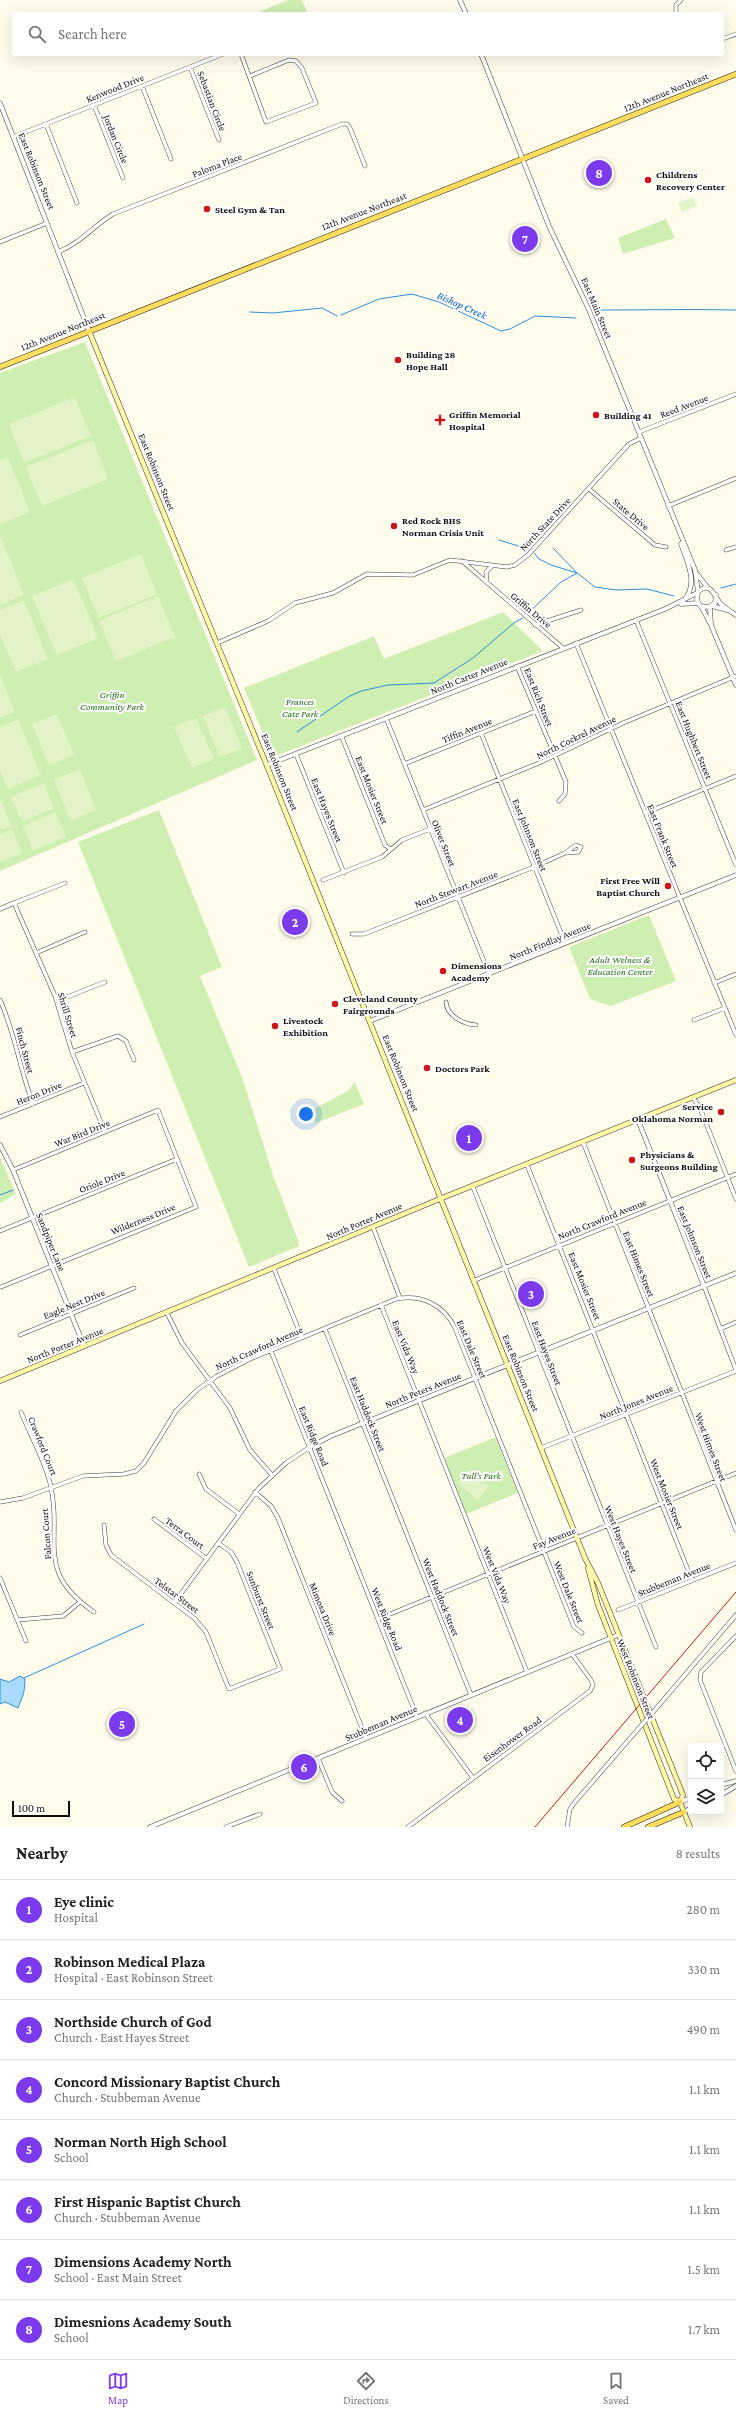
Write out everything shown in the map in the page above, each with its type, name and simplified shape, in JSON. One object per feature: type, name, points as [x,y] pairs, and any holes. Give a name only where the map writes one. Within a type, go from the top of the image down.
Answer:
[{"type":"main road","name":"12th Avenue Northeast","points":[[0,367],[736,74]]},
{"type":"main road","name":"East Robinson Street","points":[[89,331],[267,765],[475,1280],[541,1448]]},
{"type":"main road","name":"North Porter Avenue","points":[[0,1381],[274,1269],[442,1198],[736,1080]]},
{"type":"main road","name":"West Robinson Street","points":[[541,1448],[682,1795],[680,1802],[690,1827]]},
{"type":"main road","name":"West Robinson Street","points":[[585,1558],[596,1598],[611,1638],[674,1799],[680,1802]]},
{"type":"main road","points":[[624,1827],[680,1802]]},
{"type":"main road","points":[[648,1827],[684,1812]]},
{"type":"street","points":[[460,0],[465,12]]},
{"type":"street","points":[[676,12],[676,5],[681,0]]},
{"type":"street","points":[[724,38],[736,34]]},
{"type":"street","name":"Kenwood Drive","points":[[14,137],[218,56]]},
{"type":"street","points":[[242,56],[266,122],[316,102],[302,68],[296,61],[289,60],[250,76]]},
{"type":"street","name":"East Main Street","points":[[482,56],[522,159],[550,226],[589,310],[695,570],[708,588]]},
{"type":"street","name":"Sebastian Circle","points":[[190,67],[219,140]]},
{"type":"street","points":[[142,86],[171,159]]},
{"type":"street","name":"East Robinson Street","points":[[0,103],[89,331]]},
{"type":"street","name":"Jordan Circle","points":[[94,105],[123,178]]},
{"type":"street","points":[[46,124],[77,204]]},
{"type":"street","name":"Paloma Place","points":[[58,252],[79,243],[113,214],[342,124],[347,124],[350,128],[365,166]]},
{"type":"street","points":[[0,242],[47,223]]},
{"type":"street","name":"Reed Avenue","points":[[639,432],[736,394]]},
{"type":"street","name":"North State Drive","points":[[217,643],[268,621],[295,602],[333,593],[362,575],[378,572],[413,575],[443,562],[461,560],[492,566],[512,566],[520,562],[629,444],[641,438]]},
{"type":"street","points":[[668,506],[736,478]]},
{"type":"street","name":"State Drive","points":[[589,489],[655,545],[666,547]]},
{"type":"street","points":[[676,524],[692,579],[690,592],[683,601]]},
{"type":"street","points":[[726,550],[736,546]]},
{"type":"street","name":"Griffin Drive","points":[[461,560],[488,585],[563,648]]},
{"type":"street","points":[[488,585],[486,572],[492,566]]},
{"type":"street","name":"East Main Street","points":[[695,570],[698,592]]},
{"type":"street","points":[[736,615],[721,604],[716,595],[708,588],[698,592],[699,605],[712,625],[734,677],[736,686]]},
{"type":"street","name":"North Carter Avenue","points":[[267,765],[678,604],[698,592]]},
{"type":"street","points":[[712,625],[711,607],[716,595]]},
{"type":"street","name":"North Carter Avenue","points":[[678,604],[699,605]]},
{"type":"street","points":[[699,605],[730,611]]},
{"type":"street","points":[[535,625],[581,610]]},
{"type":"street","name":"East Hughbert Street","points":[[636,620],[736,865]]},
{"type":"street","name":"East Frank Street","points":[[576,643],[736,1035]]},
{"type":"street","name":"East Rich Street","points":[[518,666],[566,784],[565,794],[559,800]]},
{"type":"street","name":"North Cockrel Avenue","points":[[423,810],[498,780],[734,677]]},
{"type":"street","name":"Tiffin Avenue","points":[[404,764],[536,711]]},
{"type":"street","name":"Oliver Street","points":[[386,718],[488,974]]},
{"type":"street","name":"East Johnson Street","points":[[481,733],[498,780],[566,943]]},
{"type":"street","name":"East Mosier Street","points":[[341,735],[385,845],[390,849]]},
{"type":"street","name":"East Hayes Street","points":[[296,754],[344,873]]},
{"type":"street","points":[[645,812],[736,776]]},
{"type":"street","points":[[323,880],[382,857],[402,840],[430,828]]},
{"type":"street","name":"North Stewart Avenue","points":[[352,934],[364,934],[534,867],[565,853]]},
{"type":"street","name":"North Findlay Avenue","points":[[370,1021],[736,875]]},
{"type":"street","points":[[0,909],[65,883]]},
{"type":"street","name":"Shrill Street","points":[[14,903],[57,1001],[72,1052],[105,1132]]},
{"type":"street","points":[[36,953],[85,932]]},
{"type":"street","points":[[714,983],[736,974]]},
{"type":"street","points":[[57,1001],[105,982]]},
{"type":"street","name":"Finch Street","points":[[0,1000],[12,1030],[23,1077],[33,1104]]},
{"type":"street","points":[[446,1002],[449,1012],[455,1018],[476,1025]]},
{"type":"street","points":[[694,1020],[725,1008]]},
{"type":"street","points":[[72,1052],[118,1036],[126,1041],[134,1060]]},
{"type":"street","name":"Heron Drive","points":[[0,1117],[84,1083]]},
{"type":"street","points":[[693,1098],[700,1108],[736,1199]]},
{"type":"street","name":"War Bird Drive","points":[[13,1170],[158,1110]]},
{"type":"street","name":"Wilderness Drive","points":[[1,1287],[196,1207],[158,1110]]},
{"type":"street","name":"East Johnson Street","points":[[638,1120],[736,1370]]},
{"type":"street","name":"East Himes Street","points":[[583,1142],[682,1392]]},
{"type":"street","name":"Sandpiper Lane","points":[[0,1144],[33,1217],[84,1346]]},
{"type":"street","name":"Oriole Drive","points":[[0,1231],[177,1159]]},
{"type":"street","name":"East Mosier Street","points":[[527,1165],[594,1330],[626,1414]]},
{"type":"street","name":"North Crawford Avenue","points":[[475,1280],[736,1174]]},
{"type":"street","name":"East Hayes Street","points":[[473,1186],[571,1436]]},
{"type":"street","points":[[373,1227],[400,1298]]},
{"type":"street","points":[[274,1269],[302,1338]]},
{"type":"street","name":"North Peters Avenue","points":[[174,1603],[255,1492],[272,1475],[310,1447],[363,1423],[508,1363],[736,1273]]},
{"type":"street","name":"Eagle Nest Drive","points":[[20,1335],[134,1288]]},
{"type":"street","name":"East Dale Street","points":[[400,1298],[414,1297],[428,1301],[447,1314],[455,1328],[510,1465]]},
{"type":"street","name":"North Crawford Avenue","points":[[0,1502],[23,1498],[83,1476],[129,1474],[139,1469],[176,1411],[211,1380],[228,1369],[400,1298]]},
{"type":"street","name":"East Vida Way","points":[[381,1305],[452,1484]]},
{"type":"street","points":[[167,1313],[179,1338],[230,1408],[250,1450],[272,1475]]},
{"type":"street","points":[[720,1329],[736,1322]]},
{"type":"street","name":"East Haddock Street","points":[[325,1329],[396,1506]]},
{"type":"street","name":"East Ridge Road","points":[[271,1351],[342,1527]]},
{"type":"street","name":"North Jones Avenue","points":[[541,1448],[736,1370]]},
{"type":"street","name":"West Himes Street","points":[[682,1392],[736,1530]]},
{"type":"street","name":"Crawford Court","points":[[20,1412],[50,1487]]},
{"type":"street","name":"West Mosier Street","points":[[626,1414],[692,1580]]},
{"type":"street","name":"West Hayes Street","points":[[571,1436],[656,1647]]},
{"type":"street","name":"West Dale Street","points":[[510,1465],[574,1627],[582,1633]]},
{"type":"street","name":"Fay Avenue","points":[[378,1619],[736,1473]]},
{"type":"street","points":[[199,1474],[206,1489],[240,1514]]},
{"type":"street","name":"West Vida Way","points":[[452,1484],[527,1672]]},
{"type":"street","name":"Falcon Court","points":[[50,1487],[57,1566],[63,1583],[80,1602],[94,1612]]},
{"type":"street","name":"Mimosa Drive","points":[[255,1492],[271,1506],[278,1518],[366,1738]]},
{"type":"street","name":"West Haddock Street","points":[[396,1506],[471,1695]]},
{"type":"street","name":"Terra Court","points":[[154,1519],[207,1559]]},
{"type":"street","name":"Telstar Street","points":[[104,1525],[106,1545],[111,1556],[174,1603],[204,1629],[229,1689]]},
{"type":"street","name":"West Ridge Road","points":[[342,1527],[417,1717]]},
{"type":"street","name":"Sunburst Street","points":[[218,1543],[231,1552],[237,1562],[280,1669],[229,1689]]},
{"type":"street","name":"Stubbeman Avenue","points":[[618,1610],[736,1563]]},
{"type":"street","points":[[0,1578],[26,1641]]},
{"type":"street","points":[[17,1620],[63,1616],[80,1602]]},
{"type":"street","points":[[567,1827],[570,1809],[575,1802],[736,1615]]},
{"type":"street","name":"Stubbeman Avenue","points":[[150,1827],[618,1635]]},
{"type":"street","points":[[736,1636],[701,1672],[700,1680],[736,1771]]},
{"type":"street","name":"Eisenhower Road","points":[[408,1827],[590,1692],[594,1685],[572,1654]]},
{"type":"street","points":[[425,1713],[473,1778]]},
{"type":"street","points":[[318,1758],[332,1792],[342,1801]]},
{"type":"street","points":[[724,1784],[736,1781]]},
{"type":"street","points":[[724,1793],[736,1786]]},
{"type":"street","points":[[680,1802],[688,1799]]},
{"type":"street","points":[[684,1812],[688,1810]]},
{"type":"street","points":[[227,1827],[260,1814]]},
{"type":"green space","points":[[288,0],[302,0],[307,12],[259,12]]},
{"type":"green space","points":[[693,197],[697,206],[682,212],[678,203]]},
{"type":"green space","points":[[666,219],[675,238],[623,254],[618,238]]},
{"type":"green space","name":"Griffin Community Park","points":[[85,342],[257,760],[0,871],[0,373]]},
{"type":"green space","points":[[75,397],[91,436],[24,463],[9,424]]},
{"type":"green space","points":[[93,440],[108,479],[42,506],[26,467]]},
{"type":"green space","points":[[8,457],[30,512],[0,524],[0,460]]},
{"type":"green space","points":[[0,535],[24,595],[0,605]]},
{"type":"green space","points":[[141,554],[157,594],[99,618],[82,578]]},
{"type":"green space","points":[[73,579],[98,638],[57,655],[32,596]]},
{"type":"green space","points":[[158,596],[175,637],[116,661],[99,621]]},
{"type":"green space","points":[[24,600],[48,659],[16,672],[0,634],[0,610]]},
{"type":"green space","name":"Frances Cate Park","points":[[503,612],[543,651],[273,757],[244,688],[374,636],[384,659]]},
{"type":"green space","points":[[0,675],[15,712],[0,718]]},
{"type":"green space","points":[[225,707],[242,748],[220,757],[203,716]]},
{"type":"green space","points":[[57,714],[74,755],[49,765],[32,724]]},
{"type":"green space","points":[[196,718],[214,759],[192,768],[174,727]]},
{"type":"green space","points":[[18,719],[41,775],[8,789],[0,770],[0,727]]},
{"type":"green space","points":[[80,769],[96,810],[71,821],[54,780]]},
{"type":"green space","points":[[44,783],[54,808],[22,822],[11,797]]},
{"type":"green space","points":[[1,800],[11,826],[0,830],[0,801]]},
{"type":"green space","points":[[159,810],[222,967],[200,976],[242,1077],[274,1178],[298,1240],[299,1246],[249,1267],[78,842]]},
{"type":"green space","points":[[55,812],[66,837],[33,851],[23,826]]},
{"type":"green space","points":[[12,829],[22,853],[0,862],[0,834]]},
{"type":"green space","name":"Adult Welness & Education Center","points":[[649,915],[676,981],[611,1006],[590,999],[569,947]]},
{"type":"green space","points":[[355,1082],[364,1104],[316,1123],[310,1111],[348,1091]]},
{"type":"green space","points":[[0,1157],[16,1194],[0,1203]]},
{"type":"green space","name":"Tull’s Park","points":[[496,1437],[518,1493],[466,1514],[444,1458]]},
{"type":"green space","points":[[469,1470],[489,1486],[478,1500],[458,1483]]},
{"type":"water","points":[[20,1676],[25,1679],[25,1684],[18,1708],[5,1702],[0,1704],[0,1679],[9,1682]]},
{"type":"waterway","name":"Bishop Creek","points":[[341,315],[379,299],[412,294],[439,302],[501,331],[510,329],[535,316],[576,318]]},
{"type":"waterway","name":"Bishop Creek","points":[[250,312],[273,313],[322,308],[337,316]]},
{"type":"waterway","name":"Bishop Creek","points":[[598,312],[602,310],[736,310]]},
{"type":"waterway","points":[[499,540],[528,549]]},
{"type":"waterway","points":[[527,614],[561,582],[577,573],[553,548]]},
{"type":"waterway","points":[[534,553],[539,559],[551,565],[577,573],[595,587],[616,590],[647,589],[674,596]]},
{"type":"waterway","points":[[721,588],[736,584]]},
{"type":"waterway","points":[[297,732],[348,697],[361,691],[388,685],[434,683],[473,658],[515,622],[523,618]]},
{"type":"waterway","points":[[0,1195],[13,1190]]},
{"type":"waterway","points":[[24,1678],[144,1624]]},
{"type":"railway","points":[[535,1827],[736,1592]]},
{"type":"place","name":"Dimesnions Academy South","points":[[599,173]]},
{"type":"place","name":"Childrens Recovery Center","points":[[648,180]]},
{"type":"place","name":"Steel Gym & Tan","points":[[207,209]]},
{"type":"place","name":"Dimensions Academy North","points":[[525,239]]},
{"type":"place","name":"Building 28 Hope Hall","points":[[398,360]]},
{"type":"place","name":"Building 41","points":[[596,415]]},
{"type":"place","name":"Griffin Memorial Hospital","points":[[440,420]]},
{"type":"place","name":"Red Rock BHS Norman Crisis Unit","points":[[394,526]]},
{"type":"place","name":"First Free Will Baptist Church","points":[[668,886]]},
{"type":"place","name":"Robinson Medical Plaza","points":[[295,922]]},
{"type":"place","name":"Dimensions Academy","points":[[443,971]]},
{"type":"place","name":"Cleveland County Fairgrounds","points":[[335,1004]]},
{"type":"place","name":"Livestock Exhibition","points":[[275,1026]]},
{"type":"place","name":"Doctors Park","points":[[427,1068]]},
{"type":"place","name":"Service Oklahoma Norman","points":[[721,1112]]},
{"type":"place","name":"Eye clinic","points":[[469,1138]]},
{"type":"place","name":"Physicians & Surgeons Building","points":[[632,1160]]},
{"type":"place","name":"Northside Church of God","points":[[531,1294]]},
{"type":"place","name":"Concord Missionary Baptist Church","points":[[460,1720]]},
{"type":"place","name":"Norman North High School","points":[[122,1724]]},
{"type":"place","name":"First Hispanic Baptist Church","points":[[304,1767]]}]
